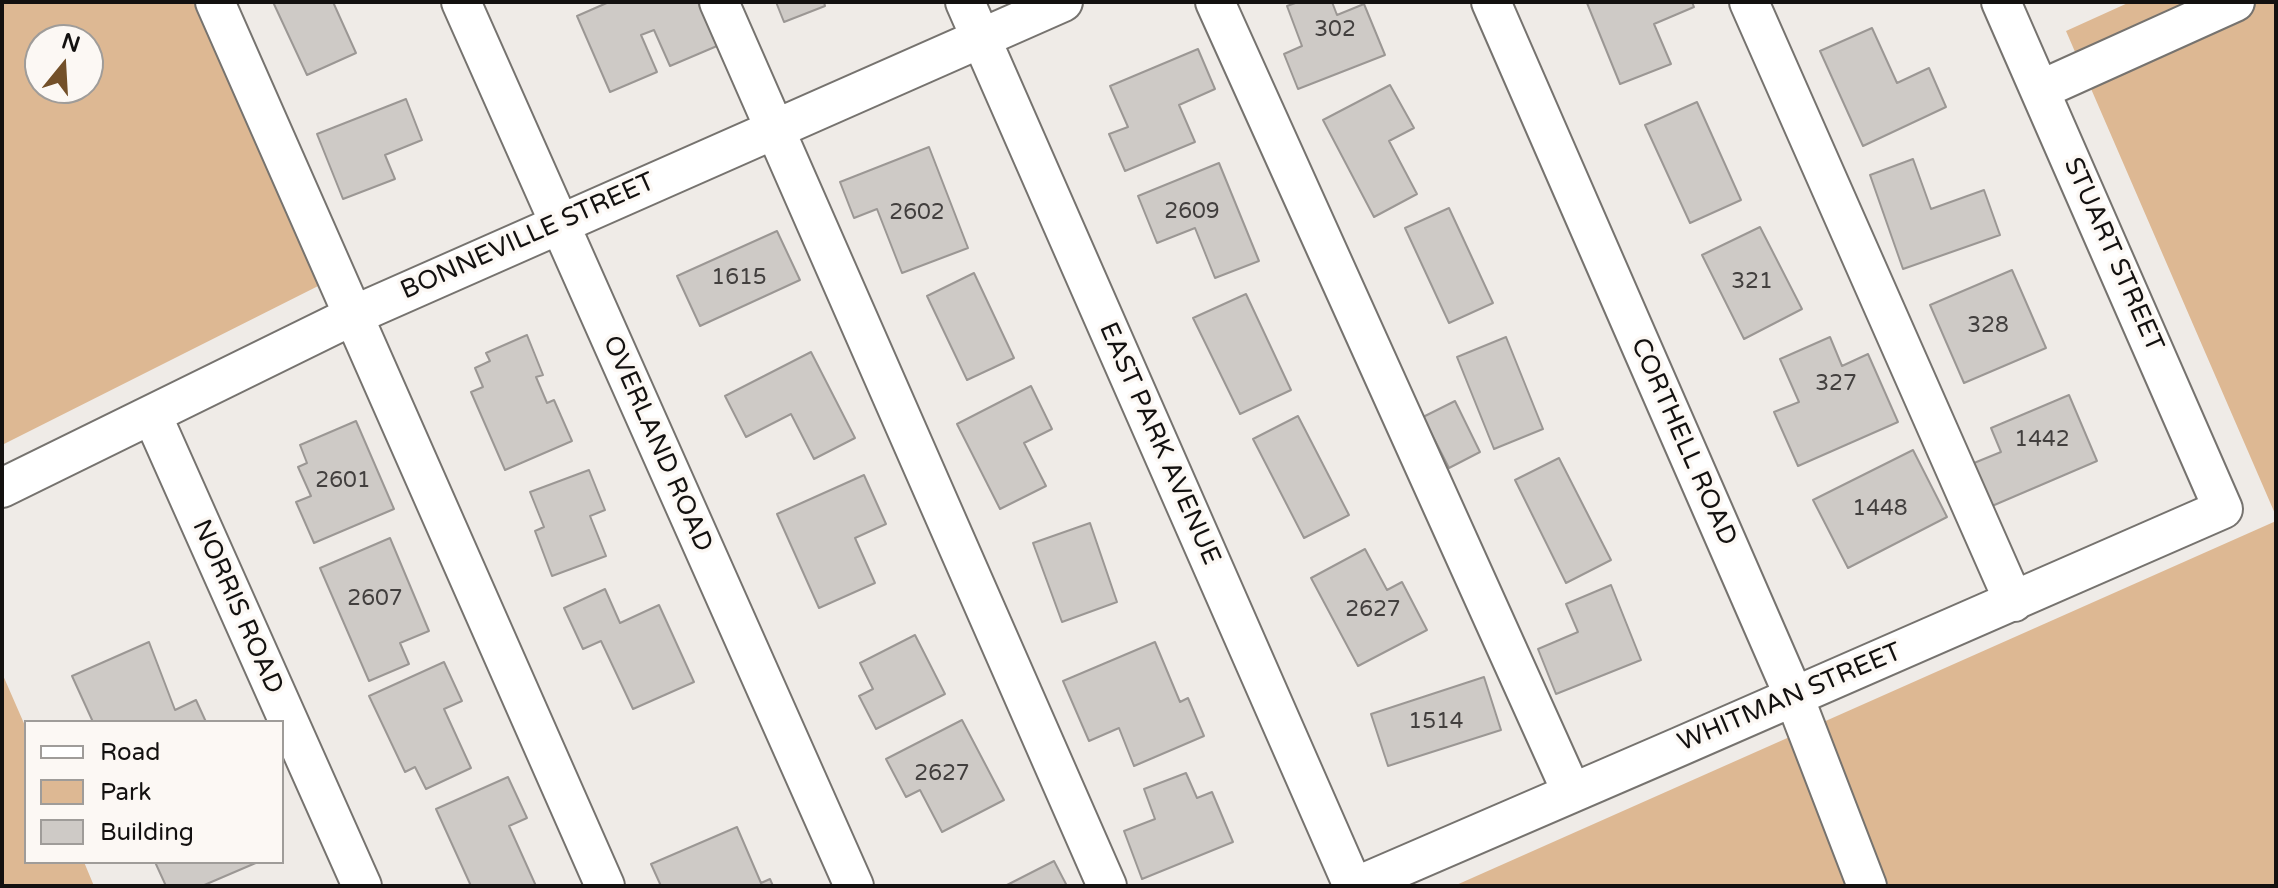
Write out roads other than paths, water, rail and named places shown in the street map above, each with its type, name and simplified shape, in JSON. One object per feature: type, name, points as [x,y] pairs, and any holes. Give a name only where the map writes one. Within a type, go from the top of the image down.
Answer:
[{"type":"street","points":[[215,2],[605,886]]},
{"type":"street","name":"OVERLAND ROAD","points":[[461,2],[854,886]]},
{"type":"street","points":[[719,2],[1107,886]]},
{"type":"street","name":"EAST PARK AVENUE","points":[[965,2],[1355,886]]},
{"type":"street","name":"BONNEVILLE STREET","points":[[2,488],[352,316],[558,222],[1063,2]]},
{"type":"street","points":[[1215,2],[1572,793]]},
{"type":"street","name":"CORTHELL ROAD","points":[[1491,2],[1793,694],[1867,886]]},
{"type":"street","points":[[1749,2],[2014,602]]},
{"type":"street","name":"STUART STREET","points":[[2001,2],[2223,509]]},
{"type":"street","points":[[2040,90],[2235,2]]},
{"type":"street","name":"NORRIS ROAD","points":[[152,415],[362,886]]},
{"type":"street","name":"WHITMAN STREET","points":[[1355,886],[2223,509]]}]
